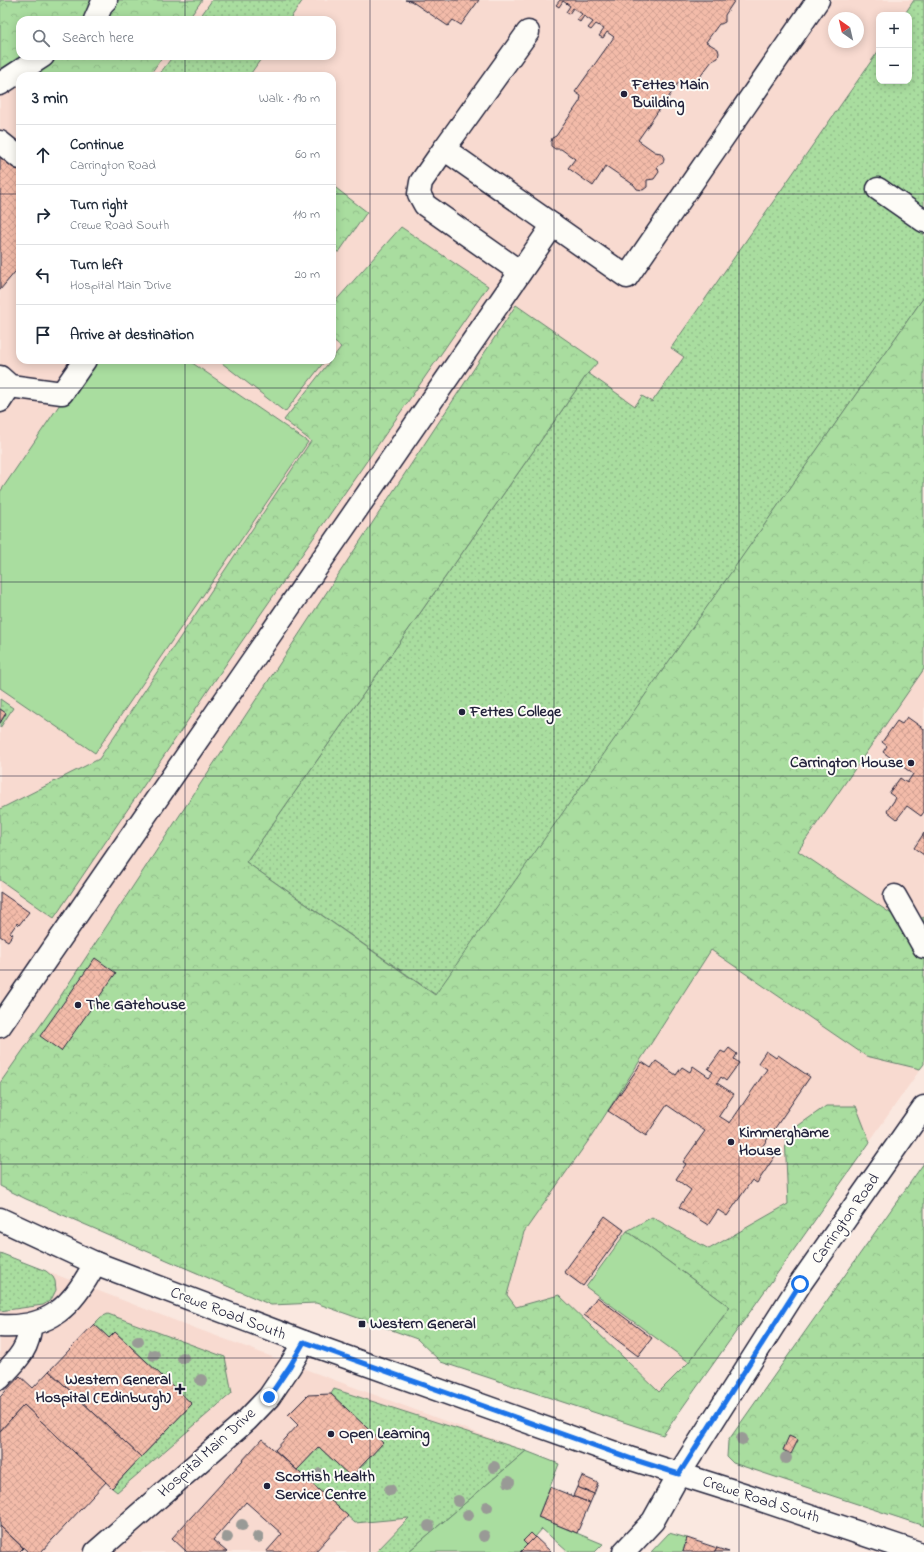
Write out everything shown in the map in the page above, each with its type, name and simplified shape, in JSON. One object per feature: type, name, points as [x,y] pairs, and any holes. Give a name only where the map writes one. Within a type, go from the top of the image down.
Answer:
[{"type":"street","points":[[97,16],[102,4],[106,0]]},
{"type":"street","points":[[444,150],[627,277],[818,0]]},
{"type":"street","points":[[520,272],[425,205],[419,194],[421,182],[528,32]]},
{"type":"street","points":[[18,72],[37,60]]},
{"type":"street","points":[[0,84],[16,74]]},
{"type":"street","points":[[0,142],[16,155]]},
{"type":"street","points":[[878,189],[924,221]]},
{"type":"street","points":[[0,1026],[553,225]]},
{"type":"street","points":[[3,388],[62,393],[82,364]]},
{"type":"street","points":[[895,896],[924,947]]},
{"type":"street","name":"Carrington Road","points":[[624,1552],[654,1521],[679,1474],[800,1284],[924,1106]]},
{"type":"street","name":"Crewe Road South","points":[[0,1219],[95,1263],[304,1342],[625,1457],[746,1495],[916,1552]]},
{"type":"street","points":[[0,1326],[16,1327],[30,1325],[50,1317],[69,1301],[83,1286],[95,1263]]},
{"type":"street","points":[[0,1378],[18,1359],[28,1344],[30,1325]]},
{"type":"street","name":"Hospital Main Drive","points":[[96,1552],[247,1420],[269,1397],[304,1342]]},
{"type":"shaded area","name":"Fettes College","points":[[0,0],[924,0],[924,1064],[663,1435],[441,1362],[417,1339],[316,1303],[271,1305],[26,1199],[0,1186]]},
{"type":"shaded area","name":"Western General Hospital (Edinburgh)","points":[[0,1253],[192,1327],[526,1451],[408,1552],[0,1552]]},
{"type":"green space","points":[[0,0],[96,0],[89,16],[16,16],[16,60],[29,60],[0,80]]},
{"type":"green space","points":[[118,0],[202,0],[191,16],[109,16],[111,9]]},
{"type":"green space","points":[[212,0],[303,0],[292,16],[201,16]]},
{"type":"green space","points":[[914,0],[924,0],[924,297],[436,995],[246,862],[588,373],[635,406],[642,396],[652,402],[684,357],[671,348],[876,54],[876,84],[912,84],[912,12],[906,12]]},
{"type":"green space","points":[[46,60],[160,60],[152,72],[41,72]]},
{"type":"green space","points":[[170,60],[260,60],[252,72],[161,72]]},
{"type":"green space","points":[[336,188],[367,212],[339,252],[336,252]]},
{"type":"green space","points":[[401,227],[488,286],[222,670],[54,918],[0,880],[0,809],[99,759],[311,441],[284,420],[328,364],[336,364],[336,353],[341,347],[336,343],[336,300]]},
{"type":"green space","points":[[924,297],[924,669],[798,851],[908,925],[924,917],[924,1064],[920,1069],[866,1056],[711,950],[591,1137],[524,1232],[507,1295],[516,1307],[559,1295],[659,1392],[689,1362],[730,1307],[627,1231],[652,1217],[709,1249],[788,1204],[785,1135],[826,1106],[856,1106],[870,1142],[663,1435],[441,1362],[417,1339],[316,1303],[271,1305],[26,1199],[0,1186],[0,1083],[54,1006],[516,305],[598,362],[588,373],[246,862],[435,995]]},
{"type":"green space","points":[[87,364],[194,364],[308,442],[95,753],[0,688],[0,492]]},
{"type":"green space","points":[[223,364],[322,364],[285,412]]},
{"type":"green space","points":[[0,699],[13,708],[0,728],[0,723],[6,714],[0,709]]},
{"type":"green space","points":[[924,1163],[924,1526],[733,1463],[727,1457],[728,1441]]},
{"type":"green space","points":[[627,1231],[730,1307],[689,1362],[586,1287]]},
{"type":"green space","points":[[0,1253],[46,1271],[53,1277],[56,1290],[51,1300],[43,1305],[0,1311]]},
{"type":"green space","points":[[108,1314],[225,1357],[232,1393],[117,1492],[112,1488],[192,1404],[115,1332],[109,1338],[94,1324],[101,1317]]},
{"type":"green space","points":[[334,1389],[526,1451],[408,1552],[376,1552],[409,1518],[355,1523],[297,1470],[319,1447],[351,1477],[383,1443],[331,1394]]},
{"type":"green space","points":[[526,1451],[559,1464],[538,1517],[603,1544],[595,1552],[568,1552],[542,1529],[535,1537],[531,1533],[523,1541],[527,1545],[520,1552],[408,1552]]},
{"type":"green space","points":[[669,1533],[687,1538],[683,1552],[651,1552]]},
{"type":"building","points":[[405,0],[479,0],[461,25],[453,20],[448,26],[411,1]]},
{"type":"building","name":"Fettes Main Building","points":[[560,0],[735,0],[725,15],[725,22],[719,24],[706,42],[718,49],[718,58],[712,61],[699,78],[699,83],[697,86],[691,88],[681,79],[668,98],[668,105],[661,107],[638,140],[655,152],[661,153],[664,158],[663,163],[657,166],[659,172],[654,179],[647,180],[647,187],[643,190],[637,189],[634,185],[606,166],[593,186],[568,168],[575,159],[561,149],[555,149],[551,146],[552,138],[556,136],[580,101],[581,96],[575,92],[614,37],[607,32],[603,38],[599,36],[604,29],[596,24],[591,30],[588,28],[593,22],[584,16],[580,22],[577,20],[582,14],[573,8],[569,14],[566,12],[570,6],[563,1],[559,7],[556,5]]},
{"type":"building","points":[[0,151],[16,165],[16,271],[0,290]]},
{"type":"building","points":[[0,709],[6,713],[0,723]]},
{"type":"building","name":"Carrington House","points":[[907,717],[924,729],[924,812],[921,816],[907,806],[897,819],[887,811],[896,798],[889,793],[900,778],[907,783],[913,774],[883,752],[887,746],[882,742],[897,721],[902,724]]},
{"type":"building","points":[[924,833],[924,855],[914,848]]},
{"type":"building","points":[[0,892],[29,912],[19,925],[17,923],[10,933],[13,934],[8,941],[0,936]]},
{"type":"building","name":"The Gatehouse","points":[[95,958],[116,973],[61,1051],[40,1036]]},
{"type":"building","name":"Kimmerghame House","points":[[729,1048],[737,1054],[734,1059],[739,1063],[726,1081],[721,1077],[717,1083],[734,1094],[719,1116],[730,1123],[767,1069],[758,1063],[766,1051],[776,1058],[778,1055],[810,1077],[762,1147],[775,1156],[757,1183],[752,1180],[727,1216],[718,1210],[708,1225],[679,1207],[691,1190],[676,1179],[686,1164],[683,1162],[705,1131],[667,1105],[646,1136],[608,1111],[642,1062],[651,1068],[656,1061],[676,1075],[682,1067],[690,1072],[693,1066],[709,1077],[713,1072],[708,1069],[721,1051],[725,1053]]},
{"type":"building","points":[[605,1216],[624,1230],[583,1286],[564,1272]]},
{"type":"building","points":[[597,1297],[652,1338],[638,1356],[584,1315]]},
{"type":"building","points":[[94,1324],[109,1338],[115,1332],[192,1404],[141,1457],[49,1371]]},
{"type":"building","points":[[49,1371],[141,1457],[112,1488],[24,1405],[0,1431],[0,1397],[20,1376],[33,1388]]},
{"type":"building","name":"Open Learning","points":[[331,1394],[383,1443],[351,1477],[319,1447],[297,1470],[275,1450],[298,1425],[288,1415],[308,1395]]},
{"type":"building","points":[[24,1405],[106,1482],[41,1552],[28,1552],[0,1526],[0,1431]]},
{"type":"building","points":[[789,1436],[798,1440],[791,1454],[783,1450]]},
{"type":"building","name":"Scottish Health Service Centre","points":[[262,1439],[348,1516],[315,1552],[266,1552],[282,1534],[246,1502],[213,1540],[227,1552],[187,1552],[172,1538]]},
{"type":"building","points":[[582,1476],[598,1483],[594,1494],[577,1487]]},
{"type":"building","points":[[550,1487],[590,1503],[577,1533],[538,1517]]},
{"type":"building","points":[[577,1487],[594,1494],[590,1503],[573,1496]]},
{"type":"building","points":[[0,1526],[23,1548],[19,1552],[0,1552]]},
{"type":"building","points":[[531,1533],[535,1537],[527,1545],[523,1541]]},
{"type":"building","points":[[535,1537],[551,1552],[520,1552]]},
{"type":"building","points":[[687,1538],[717,1548],[715,1552],[683,1552]]},
{"type":"building","points":[[717,1548],[729,1552],[715,1552]]},
{"type":"place","name":"Fettes Main Building","points":[[624,94]]},
{"type":"place","name":"Fettes College","points":[[462,712]]},
{"type":"place","name":"Carrington House","points":[[911,763]]},
{"type":"place","name":"The Gatehouse","points":[[78,1005]]},
{"type":"place","name":"Kimmerghame House","points":[[731,1142]]},
{"type":"place","name":"Western General","points":[[362,1324]]},
{"type":"place","name":"Western General Hospital (Edinburgh)","points":[[180,1389]]},
{"type":"place","name":"Open Learning","points":[[331,1434]]},
{"type":"place","name":"Scottish Health Service Centre","points":[[267,1486]]},
{"type":"route","points":[[269,1397],[304,1342],[632,1459],[679,1474],[800,1284]]}]
